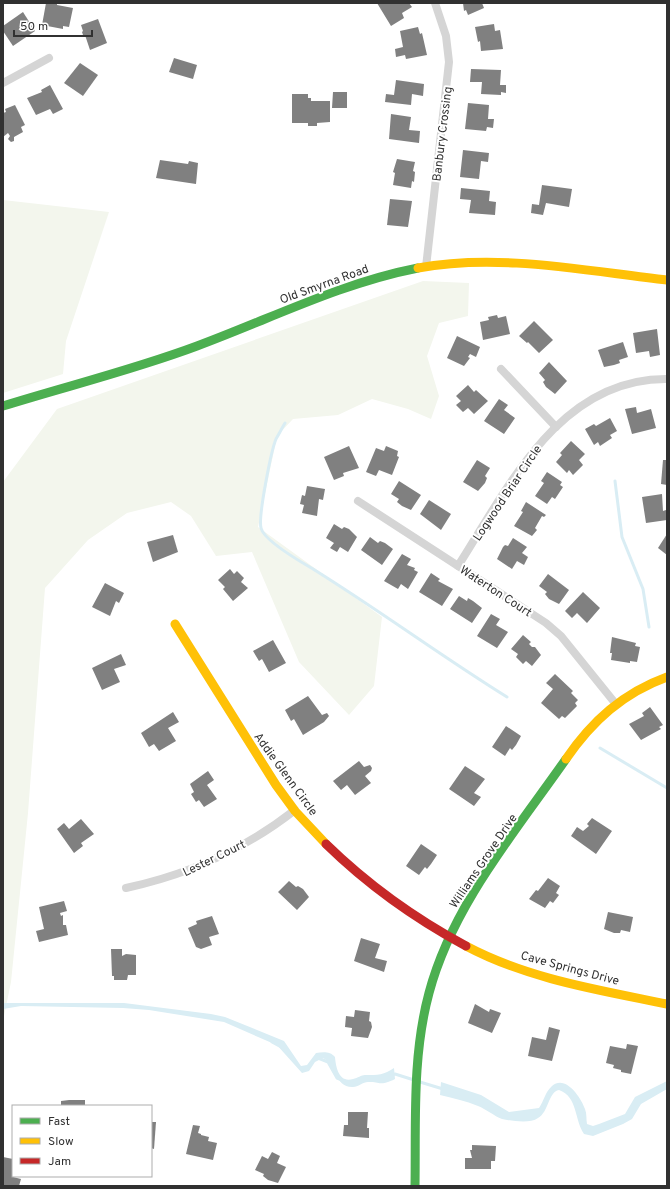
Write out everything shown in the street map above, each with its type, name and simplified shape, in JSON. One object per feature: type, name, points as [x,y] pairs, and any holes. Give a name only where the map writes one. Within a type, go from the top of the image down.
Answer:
[{"type":"street","name":"Banbury Crossing","points":[[426,267],[449,62],[446,36],[435,3]]},
{"type":"street","points":[[3,83],[49,58]]},
{"type":"street","name":"Old Smyrna Road","points":[[3,406],[194,347],[356,284],[390,274],[426,267],[472,264],[510,265],[667,280]]},
{"type":"street","points":[[501,369],[556,426]]},
{"type":"street","name":"Logwood Briar Circle","points":[[458,566],[527,458],[556,426],[576,409],[611,390],[642,380],[667,379]]},
{"type":"street","name":"Waterton Court","points":[[358,501],[546,622],[561,636],[615,704]]},
{"type":"street","name":"Addie Glenn Circle","points":[[175,624],[255,752],[295,810],[335,853],[375,888],[403,909],[449,936]]},
{"type":"street","name":"Williams Grove Drive","points":[[415,1186],[416,1070],[429,993],[449,936],[476,888],[574,749],[592,726],[615,704],[650,683],[667,677]]},
{"type":"street","name":"Lester Court","points":[[126,888],[162,880],[216,858],[258,836],[295,810]]},
{"type":"street","name":"Cave Springs Drive","points":[[449,936],[489,956],[539,974],[667,1004]]},
{"type":"shaded area","points":[[3,200],[109,212],[66,341],[63,374],[3,393]]},
{"type":"shaded area","points":[[423,281],[469,283],[468,316],[439,323],[427,356],[439,396],[431,419],[408,409],[372,399],[338,415],[293,419],[277,436],[258,527],[382,617],[374,686],[349,715],[299,662],[252,552],[216,556],[191,516],[171,502],[127,513],[88,540],[45,588],[28,813],[11,982],[3,1021],[3,482],[57,409]]},
{"type":"shaded area","points":[[3,1003],[124,1003],[211,1014],[225,1017],[284,1041],[301,1066],[307,1065],[316,1053],[326,1052],[335,1057],[337,1070],[344,1079],[348,1080],[364,1075],[381,1074],[394,1068],[395,1079],[383,1083],[368,1082],[355,1087],[347,1086],[342,1084],[330,1065],[323,1058],[315,1062],[309,1071],[302,1073],[276,1044],[224,1022],[149,1010],[123,1008],[21,1006],[3,1009]]},
{"type":"shaded area","points":[[667,1081],[667,1089],[641,1104],[632,1119],[593,1136],[584,1134],[573,1103],[565,1093],[559,1090],[550,1098],[542,1115],[535,1120],[530,1121],[502,1119],[481,1107],[440,1095],[441,1082],[481,1095],[509,1112],[539,1108],[550,1088],[557,1083],[562,1083],[572,1088],[576,1093],[585,1109],[587,1124],[593,1126],[625,1114],[635,1097]]},
{"type":"building","points":[[46,3],[57,3],[57,5],[73,8],[69,27],[63,26],[63,29],[42,25]]},
{"type":"building","points":[[377,3],[409,3],[412,7],[402,13],[404,18],[391,26]]},
{"type":"building","points":[[463,3],[482,3],[484,8],[468,15],[466,10],[464,11]]},
{"type":"building","points":[[23,12],[35,31],[13,46],[3,31],[3,26]]},
{"type":"building","points":[[98,19],[107,43],[90,50],[85,35],[83,35],[81,25]]},
{"type":"building","points":[[494,24],[495,31],[500,30],[503,49],[481,51],[480,41],[478,42],[475,27]]},
{"type":"building","points":[[418,27],[420,34],[422,33],[427,55],[406,59],[405,55],[396,57],[395,49],[403,47],[400,31]]},
{"type":"building","points":[[174,58],[197,65],[193,79],[169,72]]},
{"type":"building","points":[[80,63],[98,75],[83,96],[64,83]]},
{"type":"building","points":[[471,69],[501,70],[500,85],[506,85],[506,93],[501,92],[501,95],[481,94],[482,82],[470,82]]},
{"type":"building","points":[[396,80],[424,84],[423,96],[412,94],[411,105],[385,102],[386,94],[394,95]]},
{"type":"building","points":[[50,85],[63,109],[53,114],[50,109],[36,115],[27,98],[42,92],[41,90]]},
{"type":"building","points":[[333,92],[347,92],[347,108],[332,108]]},
{"type":"building","points":[[292,94],[308,94],[308,98],[311,98],[311,101],[330,101],[330,122],[317,123],[317,126],[308,126],[308,123],[292,123]]},
{"type":"building","points":[[468,103],[489,105],[488,119],[494,119],[493,128],[487,127],[486,131],[465,129]]},
{"type":"building","points":[[15,105],[25,125],[21,127],[23,132],[14,137],[14,141],[11,142],[8,139],[10,136],[8,133],[3,137],[3,113],[6,112],[5,109]]},
{"type":"building","points":[[391,114],[411,117],[409,130],[420,131],[419,143],[389,139]]},
{"type":"building","points":[[463,150],[489,153],[488,162],[481,161],[479,179],[460,177]]},
{"type":"building","points":[[397,159],[415,162],[413,171],[415,172],[414,182],[412,181],[411,188],[393,185],[395,173],[393,172]]},
{"type":"building","points":[[160,160],[188,164],[189,161],[198,163],[196,184],[156,178]]},
{"type":"building","points":[[542,185],[572,189],[569,207],[546,203],[543,215],[531,213],[532,204],[539,205]]},
{"type":"building","points":[[461,188],[490,191],[489,201],[496,202],[495,215],[469,213],[471,200],[460,199]]},
{"type":"building","points":[[390,199],[412,201],[408,227],[387,225]]},
{"type":"building","points":[[497,315],[498,318],[506,316],[510,334],[483,340],[480,322],[489,320],[488,317]]},
{"type":"building","points":[[534,321],[553,340],[539,353],[528,342],[527,343],[519,336]]},
{"type":"building","points":[[657,329],[660,355],[650,357],[649,351],[636,353],[633,333]]},
{"type":"building","points":[[457,336],[480,347],[476,357],[470,354],[468,357],[470,358],[464,366],[447,358]]},
{"type":"building","points":[[623,342],[628,357],[619,360],[620,363],[604,367],[598,350]]},
{"type":"building","points":[[549,362],[567,381],[555,394],[546,387],[543,382],[545,380],[539,373]]},
{"type":"building","points":[[468,385],[474,392],[476,390],[488,401],[474,414],[468,408],[463,412],[456,405],[461,401],[456,396]]},
{"type":"building","points":[[499,399],[508,405],[504,410],[515,418],[504,434],[484,421]]},
{"type":"building","points":[[636,407],[637,413],[651,409],[656,428],[632,434],[625,409]]},
{"type":"building","points":[[610,418],[617,431],[610,435],[612,438],[600,446],[598,442],[594,445],[585,429],[594,424],[596,426]]},
{"type":"building","points":[[571,441],[585,454],[579,460],[583,465],[573,475],[569,470],[567,473],[556,462],[562,455],[560,453]]},
{"type":"building","points":[[349,446],[359,468],[343,473],[344,476],[334,480],[324,457]]},
{"type":"building","points":[[386,446],[398,451],[397,456],[399,457],[392,475],[379,470],[376,476],[366,472],[376,448],[384,451]]},
{"type":"building","points":[[477,460],[490,468],[485,476],[487,478],[485,483],[478,491],[463,482]]},
{"type":"building","points":[[663,460],[667,460],[667,485],[661,484]]},
{"type":"building","points":[[547,472],[562,482],[560,485],[563,487],[555,499],[552,497],[547,504],[535,496],[544,483],[541,481]]},
{"type":"building","points":[[399,481],[421,495],[411,510],[397,502],[399,499],[391,494]]},
{"type":"building","points":[[307,486],[325,489],[323,500],[319,499],[317,516],[302,513],[304,505],[300,504],[302,495],[305,496]]},
{"type":"building","points":[[662,494],[663,511],[666,510],[667,520],[646,523],[642,497]]},
{"type":"building","points":[[429,500],[451,514],[441,530],[420,514]]},
{"type":"building","points":[[526,502],[546,515],[544,517],[542,516],[535,528],[537,530],[532,536],[514,526],[523,512],[521,511]]},
{"type":"building","points":[[334,524],[342,529],[344,527],[349,529],[357,537],[348,552],[340,547],[337,552],[330,548],[334,543],[326,538]]},
{"type":"building","points":[[667,534],[667,555],[658,548]]},
{"type":"building","points":[[173,535],[178,552],[153,562],[147,542]]},
{"type":"building","points":[[370,537],[378,543],[380,541],[385,543],[393,549],[382,565],[361,550]]},
{"type":"building","points":[[513,538],[527,547],[522,553],[528,557],[524,565],[517,561],[512,569],[497,559],[503,547],[505,545],[508,546]]},
{"type":"building","points":[[402,554],[411,559],[407,565],[415,568],[414,570],[418,572],[408,589],[401,584],[398,589],[384,581]]},
{"type":"building","points":[[230,569],[234,574],[237,571],[244,578],[241,582],[248,588],[233,601],[223,589],[225,587],[218,580]]},
{"type":"building","points":[[431,573],[440,579],[438,581],[453,589],[442,606],[419,592]]},
{"type":"building","points":[[548,574],[569,590],[559,604],[549,599],[545,594],[547,592],[539,586]]},
{"type":"building","points":[[105,583],[124,593],[119,603],[116,601],[110,616],[92,607]]},
{"type":"building","points":[[583,592],[600,608],[587,623],[577,613],[572,618],[565,611]]},
{"type":"building","points":[[459,596],[467,601],[468,598],[482,608],[472,623],[450,609]]},
{"type":"building","points":[[491,614],[500,619],[496,625],[508,632],[497,648],[477,636]]},
{"type":"building","points":[[523,635],[531,642],[529,644],[532,647],[535,647],[541,655],[532,666],[526,661],[523,664],[516,657],[518,654],[511,649]]},
{"type":"building","points":[[612,637],[636,643],[635,646],[640,647],[637,662],[630,661],[630,663],[611,660],[612,653],[610,653]]},
{"type":"building","points":[[273,640],[286,663],[269,672],[262,659],[259,661],[253,651]]},
{"type":"building","points":[[121,654],[126,665],[114,669],[120,682],[102,690],[92,668]]},
{"type":"building","points":[[555,674],[573,691],[571,693],[578,700],[575,703],[577,706],[565,718],[562,716],[559,719],[541,703],[553,689],[546,683]]},
{"type":"building","points":[[308,696],[322,715],[327,713],[329,716],[324,722],[303,735],[294,719],[291,721],[285,710]]},
{"type":"building","points":[[650,707],[663,725],[659,727],[661,729],[641,740],[629,724],[644,716],[642,713]]},
{"type":"building","points":[[173,712],[179,722],[168,728],[176,741],[159,751],[154,744],[149,747],[141,733]]},
{"type":"building","points":[[506,726],[521,736],[512,750],[510,748],[505,756],[492,747]]},
{"type":"building","points":[[359,761],[364,767],[370,765],[372,768],[371,771],[365,776],[371,783],[355,795],[347,785],[341,790],[333,781]]},
{"type":"building","points":[[465,766],[485,779],[474,793],[481,797],[474,806],[449,789]]},
{"type":"building","points":[[208,771],[214,780],[207,785],[217,799],[204,807],[199,800],[196,802],[191,794],[194,792],[190,784]]},
{"type":"building","points":[[592,818],[612,831],[596,854],[571,836],[577,827],[583,831],[589,826],[587,824]]},
{"type":"building","points":[[81,819],[94,834],[81,843],[83,846],[74,853],[57,829],[64,823],[69,829]]},
{"type":"building","points":[[421,844],[437,855],[427,869],[425,867],[419,875],[406,866]]},
{"type":"building","points":[[548,878],[560,886],[556,893],[559,895],[553,903],[550,901],[545,908],[529,899],[536,890],[538,891]]},
{"type":"building","points":[[289,881],[296,887],[298,886],[303,889],[309,897],[297,910],[278,892]]},
{"type":"building","points":[[64,901],[67,911],[60,913],[61,916],[63,915],[63,925],[66,925],[68,935],[39,942],[36,931],[44,929],[39,907]]},
{"type":"building","points":[[608,912],[633,917],[630,932],[621,930],[620,933],[614,933],[604,929]]},
{"type":"building","points":[[212,916],[219,934],[209,937],[212,945],[201,949],[196,947],[188,928],[197,924],[196,921]]},
{"type":"building","points":[[361,938],[380,944],[375,958],[387,961],[384,972],[354,961]]},
{"type":"building","points":[[111,949],[122,949],[122,956],[126,954],[136,955],[136,975],[128,975],[127,980],[114,980],[114,976],[112,976]]},
{"type":"building","points":[[475,1004],[489,1012],[490,1009],[501,1013],[492,1033],[468,1023]]},
{"type":"building","points":[[355,1010],[370,1012],[369,1021],[371,1022],[372,1027],[368,1038],[351,1036],[352,1028],[345,1027],[346,1016],[354,1017]]},
{"type":"building","points":[[549,1027],[560,1030],[552,1061],[528,1056],[532,1037],[546,1040]]},
{"type":"building","points":[[627,1044],[638,1046],[631,1074],[621,1072],[621,1070],[613,1068],[614,1065],[606,1063],[610,1046],[626,1049]]},
{"type":"building","points":[[85,1100],[85,1105],[61,1105],[61,1101]]},
{"type":"building","points":[[348,1112],[368,1112],[367,1128],[369,1128],[369,1138],[343,1136],[344,1125],[348,1125]]},
{"type":"building","points":[[152,1122],[156,1122],[154,1149],[152,1148]]},
{"type":"building","points":[[193,1125],[200,1126],[198,1133],[209,1137],[208,1141],[217,1143],[213,1160],[186,1154]]},
{"type":"building","points":[[472,1145],[496,1146],[495,1161],[491,1161],[491,1169],[465,1169],[465,1158],[472,1158],[470,1150],[472,1150]]},
{"type":"building","points":[[272,1152],[280,1156],[277,1163],[286,1167],[278,1183],[268,1180],[263,1176],[264,1174],[255,1170],[262,1156],[268,1159]]},
{"type":"building","points":[[3,1157],[12,1159],[12,1177],[21,1179],[19,1186],[3,1186]]},
{"type":"waterway","points":[[285,423],[276,439],[268,470],[261,511],[261,528],[264,533],[284,551],[507,697]]},
{"type":"waterway","points":[[615,481],[622,537],[643,589],[649,627]]},
{"type":"waterway","points":[[600,748],[667,788]]},
{"type":"waterway","points":[[272,1042],[283,1048]]},
{"type":"waterway","points":[[318,1058],[328,1062],[337,1078],[342,1080]]},
{"type":"waterway","points":[[391,1075],[395,1074],[414,1080]]},
{"type":"waterway","points":[[420,1082],[443,1089]]},
{"type":"traffic: fast","points":[[3,406],[173,355],[333,292],[418,268]]},
{"type":"traffic: fast","points":[[415,1186],[415,1113],[417,1065],[429,993],[439,961],[453,930],[487,871],[566,759]]},
{"type":"traffic: slow","points":[[418,268],[480,262],[511,263],[574,268],[667,280]]},
{"type":"traffic: slow","points":[[175,624],[276,785],[295,811],[326,844]]},
{"type":"traffic: slow","points":[[566,759],[587,732],[610,710],[636,691],[667,677]]},
{"type":"traffic: slow","points":[[466,946],[514,967],[539,975],[590,988],[667,1004]]},
{"type":"traffic: jam","points":[[326,844],[358,873],[392,900],[428,924],[466,946]]}]
